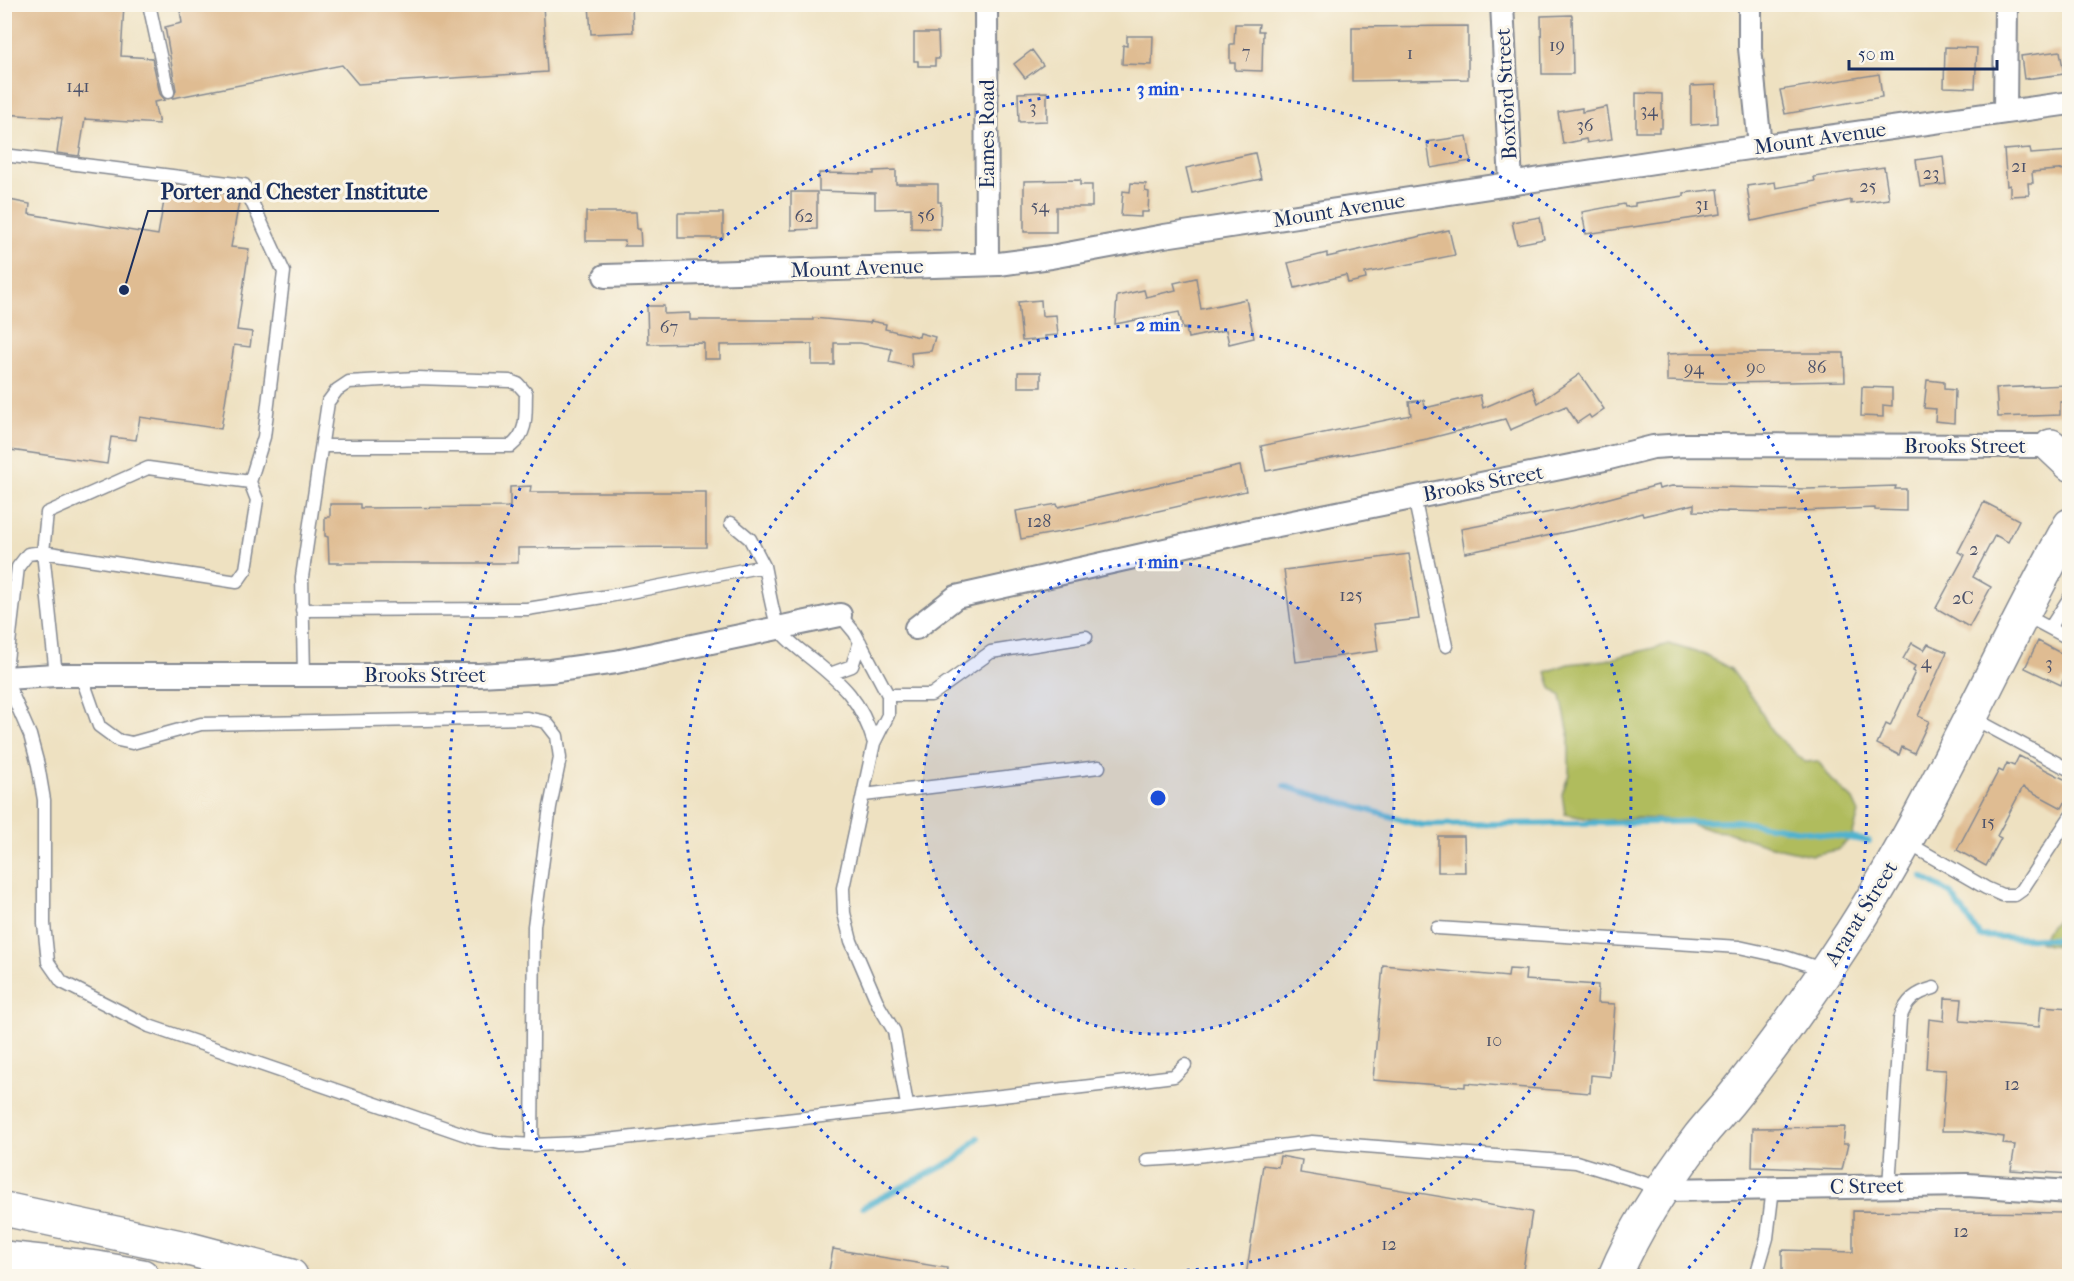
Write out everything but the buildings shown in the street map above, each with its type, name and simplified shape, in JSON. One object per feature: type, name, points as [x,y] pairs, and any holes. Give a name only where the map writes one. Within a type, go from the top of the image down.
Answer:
[{"type":"main road","name":"Ararat Street","points":[[1615,1276],[1627,1248],[1699,1136],[1749,1077],[1826,970],[1869,905],[1971,717],[2036,621],[2067,534]]},
{"type":"main road","points":[[4,1209],[185,1248],[291,1276]]},
{"type":"main road","points":[[4,1258],[97,1268],[142,1276]]},
{"type":"street","name":"Eames Road","points":[[986,4],[987,264]]},
{"type":"street","name":"Boxford Street","points":[[1502,4],[1511,184]]},
{"type":"street","points":[[1750,4],[1750,48],[1760,146]]},
{"type":"street","points":[[2006,4],[2006,112]]},
{"type":"street","name":"Mount Avenue","points":[[605,276],[987,264],[1051,257],[1164,236],[1760,146],[2070,103]]},
{"type":"street","name":"Brooks Street","points":[[916,628],[956,597],[1258,529],[1605,459],[1653,447],[1780,445],[2063,452]]},
{"type":"street","name":"Brooks Street","points":[[5,678],[56,675],[479,675],[550,671],[616,662],[840,615]]},
{"type":"street","name":"C Street","points":[[1664,1190],[1966,1185],[2070,1192]]},
{"type":"lane","points":[[149,4],[168,92]]},
{"type":"lane","points":[[4,155],[244,185],[284,272],[264,437],[250,482],[257,500],[246,569],[237,582],[43,552],[28,554],[18,567],[5,678],[30,735],[38,765],[44,800],[44,924],[48,962],[62,982],[148,1026],[478,1139],[501,1143],[532,1145],[580,1143],[1174,1076],[1185,1065]]},
{"type":"lane","points":[[304,675],[302,577],[328,402],[337,390],[349,382],[416,378],[510,381],[518,384],[526,393],[525,424],[521,438],[512,446],[322,446]]},
{"type":"lane","points":[[56,675],[43,552],[47,513],[148,468],[250,482]]},
{"type":"lane","points":[[1414,497],[1446,646]]},
{"type":"lane","points":[[731,523],[750,539],[764,566],[778,628],[797,648],[830,674],[854,698],[868,724],[874,743]]},
{"type":"lane","points":[[302,610],[527,609],[609,596],[764,566]]},
{"type":"lane","points":[[2070,597],[2036,621],[2070,639]]},
{"type":"lane","points":[[840,615],[860,642],[888,694],[888,715],[874,743],[849,854],[843,888],[844,913],[851,941],[879,1006],[894,1031],[907,1105]]},
{"type":"lane","points":[[888,694],[931,695],[991,652],[1086,637]]},
{"type":"lane","points":[[830,674],[852,666],[860,642]]},
{"type":"lane","points":[[81,675],[99,726],[118,740],[132,743],[201,724],[527,718],[546,722],[557,736],[560,758],[550,807],[534,926],[532,1145]]},
{"type":"lane","points":[[1971,717],[2070,770]]},
{"type":"lane","points":[[864,795],[1099,766]]},
{"type":"lane","points":[[1905,842],[1986,888],[2002,895],[2015,895],[2022,890],[2070,817]]},
{"type":"lane","points":[[1437,928],[1739,947],[1785,957],[1826,970]]},
{"type":"lane","points":[[1889,1186],[1900,1019],[1908,1001],[1922,991],[1934,988]]},
{"type":"lane","points":[[1148,1160],[1312,1142],[1576,1162],[1664,1190]]},
{"type":"lane","points":[[1756,1276],[1767,1238],[1773,1188]]},
{"type":"green space","points":[[1669,644],[1705,655],[1731,669],[1756,703],[1773,733],[1805,762],[1818,761],[1831,779],[1853,800],[1859,813],[1852,837],[1837,850],[1811,855],[1678,820],[1637,818],[1600,821],[1565,814],[1562,794],[1569,774],[1569,734],[1561,696],[1551,688],[1546,672],[1568,664],[1606,660]]},
{"type":"green space","points":[[2069,910],[2069,946],[2039,942],[2049,927]]},
{"type":"waterway","points":[[1284,786],[1421,825],[1736,821],[1869,841]]},
{"type":"waterway","points":[[1922,877],[1951,894],[1980,936],[2070,940]]},
{"type":"waterway","points":[[863,1207],[957,1159],[978,1138]]},
{"type":"place","name":"Porter and Chester Institute","points":[[124,290]]}]
